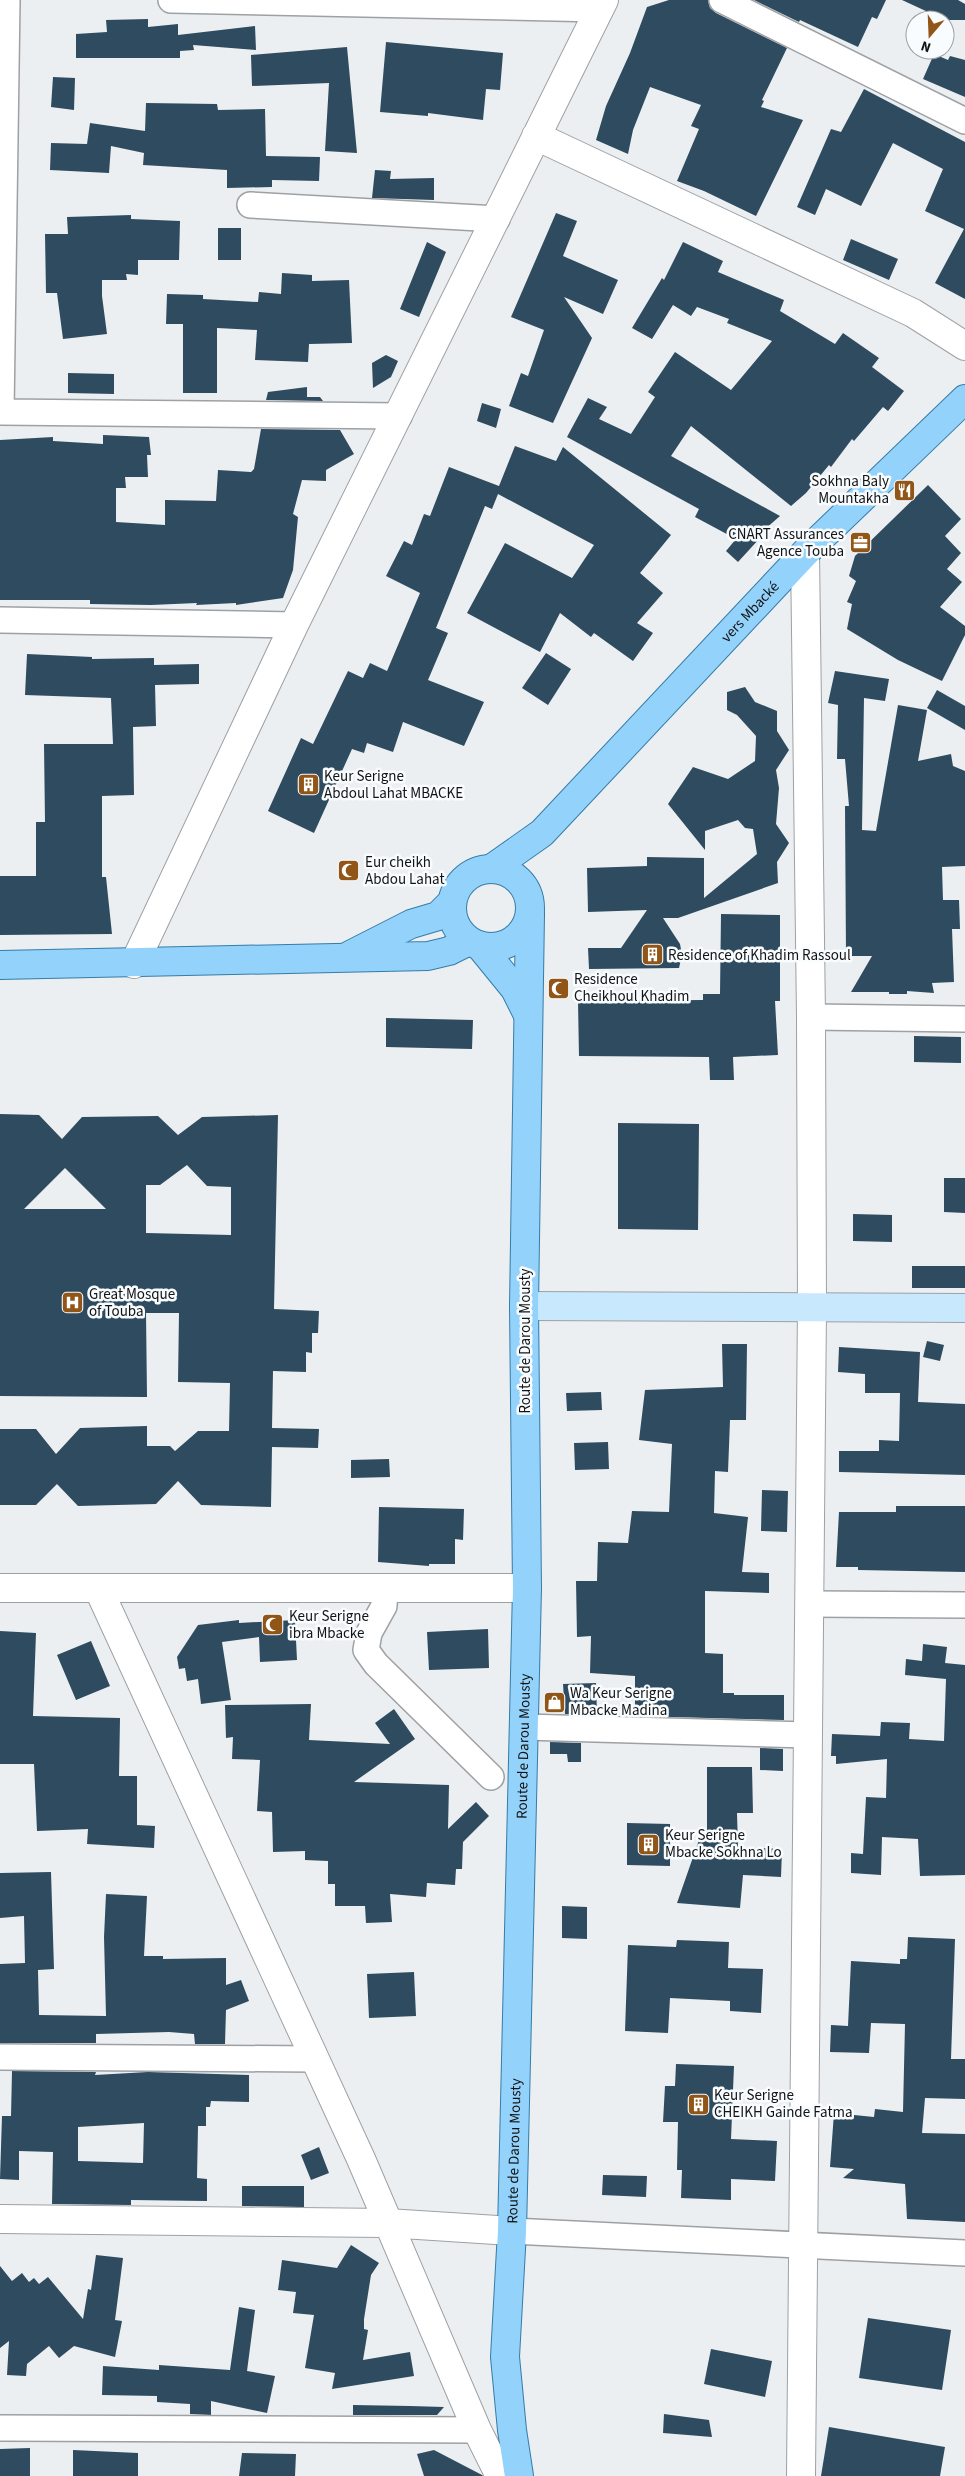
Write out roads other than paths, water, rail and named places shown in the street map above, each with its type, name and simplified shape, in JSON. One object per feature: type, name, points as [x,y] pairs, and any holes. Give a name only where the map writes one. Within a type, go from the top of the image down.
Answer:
[{"type":"main road","name":"vers Mbacké","points":[[491,869],[542,833],[806,553],[965,399]]},
{"type":"main road","name":"vers Mbacké","points":[[521,882],[542,833]]},
{"type":"main road","points":[[0,966],[428,956],[475,944],[502,946],[513,941],[521,934],[530,914],[529,897],[521,882],[502,870],[479,870],[466,878],[455,892],[452,902],[455,924],[475,944],[515,989],[528,1015]]},
{"type":"main road","points":[[344,958],[411,924],[438,916],[452,902]]},
{"type":"main road","name":"Route de Darou Mousty","points":[[519,2476],[512,2430],[505,2357],[512,2231],[527,1588],[524,1306],[530,914]]},
{"type":"main road","points":[[524,1306],[965,1308]]},
{"type":"street","points":[[7,0],[2,189],[1,412],[399,416]]},
{"type":"street","points":[[134,964],[294,625],[602,4],[171,0]]},
{"type":"street","points":[[722,0],[965,121]]},
{"type":"street","points":[[536,136],[913,313],[965,346]]},
{"type":"street","points":[[250,205],[497,219]]},
{"type":"street","points":[[801,2476],[812,1307],[806,553]]},
{"type":"street","points":[[0,620],[294,625]]},
{"type":"street","points":[[811,1018],[965,1018]]},
{"type":"street","points":[[0,1588],[527,1588]]},
{"type":"street","points":[[98,1588],[361,2159],[477,2430],[500,2476]]},
{"type":"street","points":[[385,1588],[384,1606],[369,1633],[366,1650],[376,1664],[491,1777]]},
{"type":"street","points":[[809,1604],[965,1605]]},
{"type":"street","points":[[524,1727],[808,1735]]},
{"type":"street","points":[[0,2058],[315,2059]]},
{"type":"street","points":[[0,2219],[387,2223],[512,2231],[965,2253]]},
{"type":"street","points":[[0,2428],[477,2430]]},
{"type":"place","name":"Sokhna Baly Mountakha","points":[[905,490]]},
{"type":"place","name":"CNART Assurances Agence Touba","points":[[860,543]]},
{"type":"place","name":"Keur Serigne Abdoul Lahat MBACKE","points":[[308,785]]},
{"type":"place","name":"Eur cheikh Abdou Lahat","points":[[349,871]]},
{"type":"place","name":"Residence of Khadim Rassoul","points":[[652,955]]},
{"type":"place","name":"Residence Cheikhoul Khadim","points":[[558,988]]},
{"type":"place","name":"Great Mosque of Touba","points":[[73,1303]]},
{"type":"place","name":"Keur Serigne ibra Mbacke","points":[[273,1625]]},
{"type":"place","name":"Wa Keur Serigne Mbacke Madina","points":[[554,1702]]},
{"type":"place","name":"Keur Serigne Mbacke Sokhna Lo","points":[[649,1844]]},
{"type":"place","name":"Keur Serigne CHEIKH Gainde Fatma","points":[[698,2104]]}]
